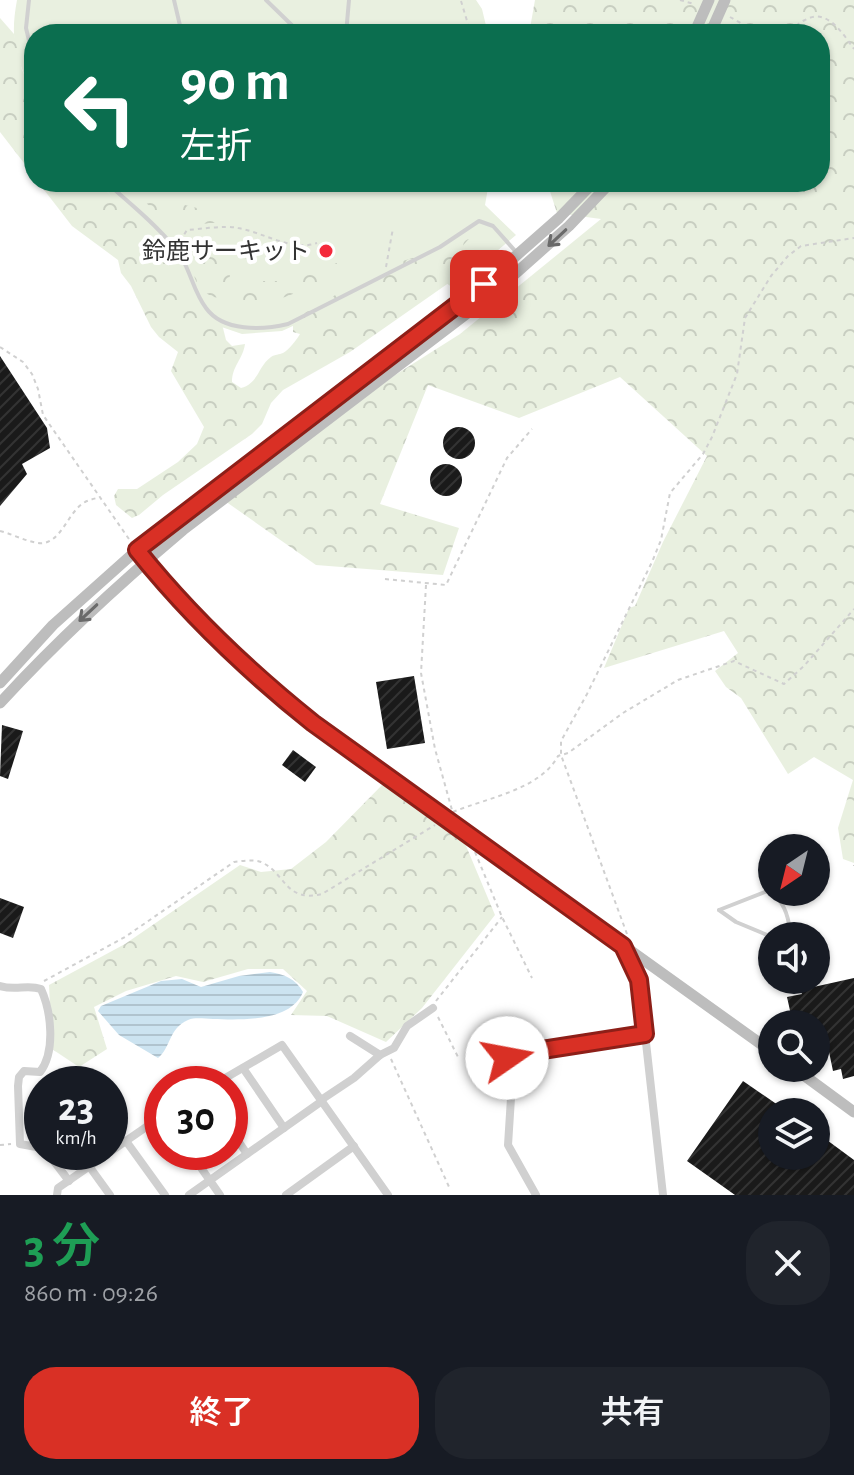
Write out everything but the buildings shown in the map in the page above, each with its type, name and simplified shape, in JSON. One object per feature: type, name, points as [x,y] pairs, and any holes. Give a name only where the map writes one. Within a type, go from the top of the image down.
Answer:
[{"type":"street","points":[[715,24],[725,0]]},
{"type":"street","points":[[699,24],[708,4]]},
{"type":"street","points":[[0,683],[53,625],[137,550],[519,255],[584,192]]},
{"type":"street","points":[[0,703],[62,637],[146,561],[195,520],[490,296],[569,226],[601,192]]},
{"type":"street","points":[[137,550],[180,601],[264,684],[313,723],[449,815],[468,835],[626,942],[758,1041]]},
{"type":"street","points":[[626,942],[639,980],[663,1195]]},
{"type":"street","points":[[0,986],[18,989],[34,986],[41,989],[50,1012],[44,1066]]},
{"type":"street","points":[[248,1153],[394,1048],[407,1026],[433,1008]]},
{"type":"street","points":[[536,1195],[508,1145],[511,1098],[507,1058],[510,1055],[645,1034]]},
{"type":"street","points":[[350,1036],[384,1053]]},
{"type":"street","points":[[246,1066],[282,1045],[386,1194]]},
{"type":"street","points":[[24,1071],[19,1077],[20,1144],[24,1145]]},
{"type":"street","points":[[248,1075],[284,1128]]},
{"type":"street","points":[[813,1082],[854,1112]]},
{"type":"street","points":[[128,1144],[165,1195]]},
{"type":"street","points":[[286,1195],[354,1146]]},
{"type":"street","points":[[61,1170],[69,1181]]},
{"type":"street","points":[[57,1195],[58,1188],[84,1170]]},
{"type":"street","points":[[92,1170],[110,1195]]},
{"type":"street","points":[[203,1170],[220,1195]]},
{"type":"street","points":[[189,1195],[224,1170]]},
{"type":"lane","points":[[26,24],[29,0]]},
{"type":"lane","points":[[174,0],[180,24]]},
{"type":"lane","points":[[266,0],[291,24]]},
{"type":"lane","points":[[347,24],[349,0]]},
{"type":"lane","points":[[117,192],[176,248],[206,308],[224,321],[244,327],[271,328],[288,324],[440,247],[482,221],[493,226],[519,255]]},
{"type":"lane","points":[[758,931],[736,922],[719,910],[770,890],[781,901],[788,922]]},
{"type":"path","points":[[680,0],[708,4]]},
{"type":"path","points":[[461,1],[468,24]]},
{"type":"path","points":[[720,12],[742,24]]},
{"type":"path","points":[[799,24],[810,17],[828,19],[842,31],[854,49]]},
{"type":"path","points":[[176,248],[187,230],[234,227],[294,243],[317,243]]},
{"type":"path","points":[[385,276],[393,228]]},
{"type":"path","points":[[626,942],[561,755],[561,741],[661,540],[670,493],[703,454],[725,406],[737,374],[745,318],[771,276],[797,249],[808,244],[854,238]]},
{"type":"path","points":[[0,347],[23,362],[32,374],[43,415],[137,550]]},
{"type":"path","points":[[385,579],[446,585],[507,458],[532,429]]},
{"type":"path","points":[[0,531],[46,543],[55,539],[69,517],[84,502],[98,497]]},
{"type":"path","points":[[426,583],[421,673],[449,815]]},
{"type":"path","points":[[34,986],[125,937],[234,862],[261,862],[294,892],[313,896],[322,894],[449,815],[531,783],[550,769],[561,755],[678,680],[734,661],[784,684],[854,609]]},
{"type":"path","points":[[468,835],[502,917],[532,978]]},
{"type":"path","points":[[459,1059],[433,1008],[502,917]]},
{"type":"path","points":[[384,1053],[450,1189]]},
{"type":"green space","points":[[17,0],[476,0],[486,24],[24,24],[24,73],[16,50],[14,28]]},
{"type":"green space","points":[[535,0],[854,0],[854,863],[843,859],[838,828],[853,780],[814,757],[788,774],[741,698],[726,687],[715,671],[738,653],[724,631],[604,668],[629,608],[635,606],[663,542],[707,456],[620,377],[519,418],[428,385],[380,504],[459,528],[443,575],[316,565],[225,501],[392,377],[460,334],[601,219],[557,213],[550,192],[830,192],[830,24],[531,24]]},
{"type":"green space","points":[[0,18],[14,34],[24,74],[24,163],[0,132]]},
{"type":"green space","points":[[46,192],[107,192],[161,243],[204,319],[222,324],[226,340],[232,346],[245,344],[232,376],[232,382],[241,388],[255,378],[271,357],[285,352],[295,341],[300,334],[293,332],[293,323],[299,315],[390,265],[422,255],[470,232],[475,233],[458,254],[453,280],[350,352],[283,390],[271,403],[262,424],[252,434],[132,518],[116,505],[114,496],[118,489],[137,489],[178,462],[197,444],[204,427],[171,371],[178,352],[151,327],[131,286],[121,273],[118,260],[72,226]]},
{"type":"green space","name":"鈴鹿サーキット","points":[[108,192],[487,192],[485,205],[516,235],[453,288],[423,266],[282,331],[242,334],[204,321],[144,234]]},
{"type":"green space","points":[[136,192],[161,192],[177,203],[217,213],[221,222],[178,221],[147,204]]},
{"type":"green space","points":[[216,245],[237,248],[247,255],[246,259],[220,262],[222,270],[230,273],[228,297],[211,296],[195,279],[194,253]]},
{"type":"green space","points":[[347,259],[348,268],[287,296],[247,304],[241,297],[241,281],[277,281],[303,276]]},
{"type":"green space","points":[[384,783],[464,841],[495,915],[422,1008],[386,1042],[327,1016],[291,1015],[307,991],[283,969],[248,969],[203,982],[176,976],[126,991],[94,1007],[107,1049],[81,1066],[52,1049],[49,985],[125,944],[240,865],[261,872],[291,869],[326,842]]},
{"type":"water","points":[[270,972],[297,984],[303,992],[297,1002],[277,1014],[264,1017],[188,1020],[173,1033],[158,1058],[119,1035],[98,1011],[101,1006],[161,981],[182,979],[201,987],[239,976]]},
{"type":"place","name":"鈴鹿サーキット","points":[[326,251]]},
{"type":"route","points":[[484,284],[137,550],[180,601],[264,684],[428,807],[623,946],[639,980],[645,1034],[510,1055],[507,1058]]}]
